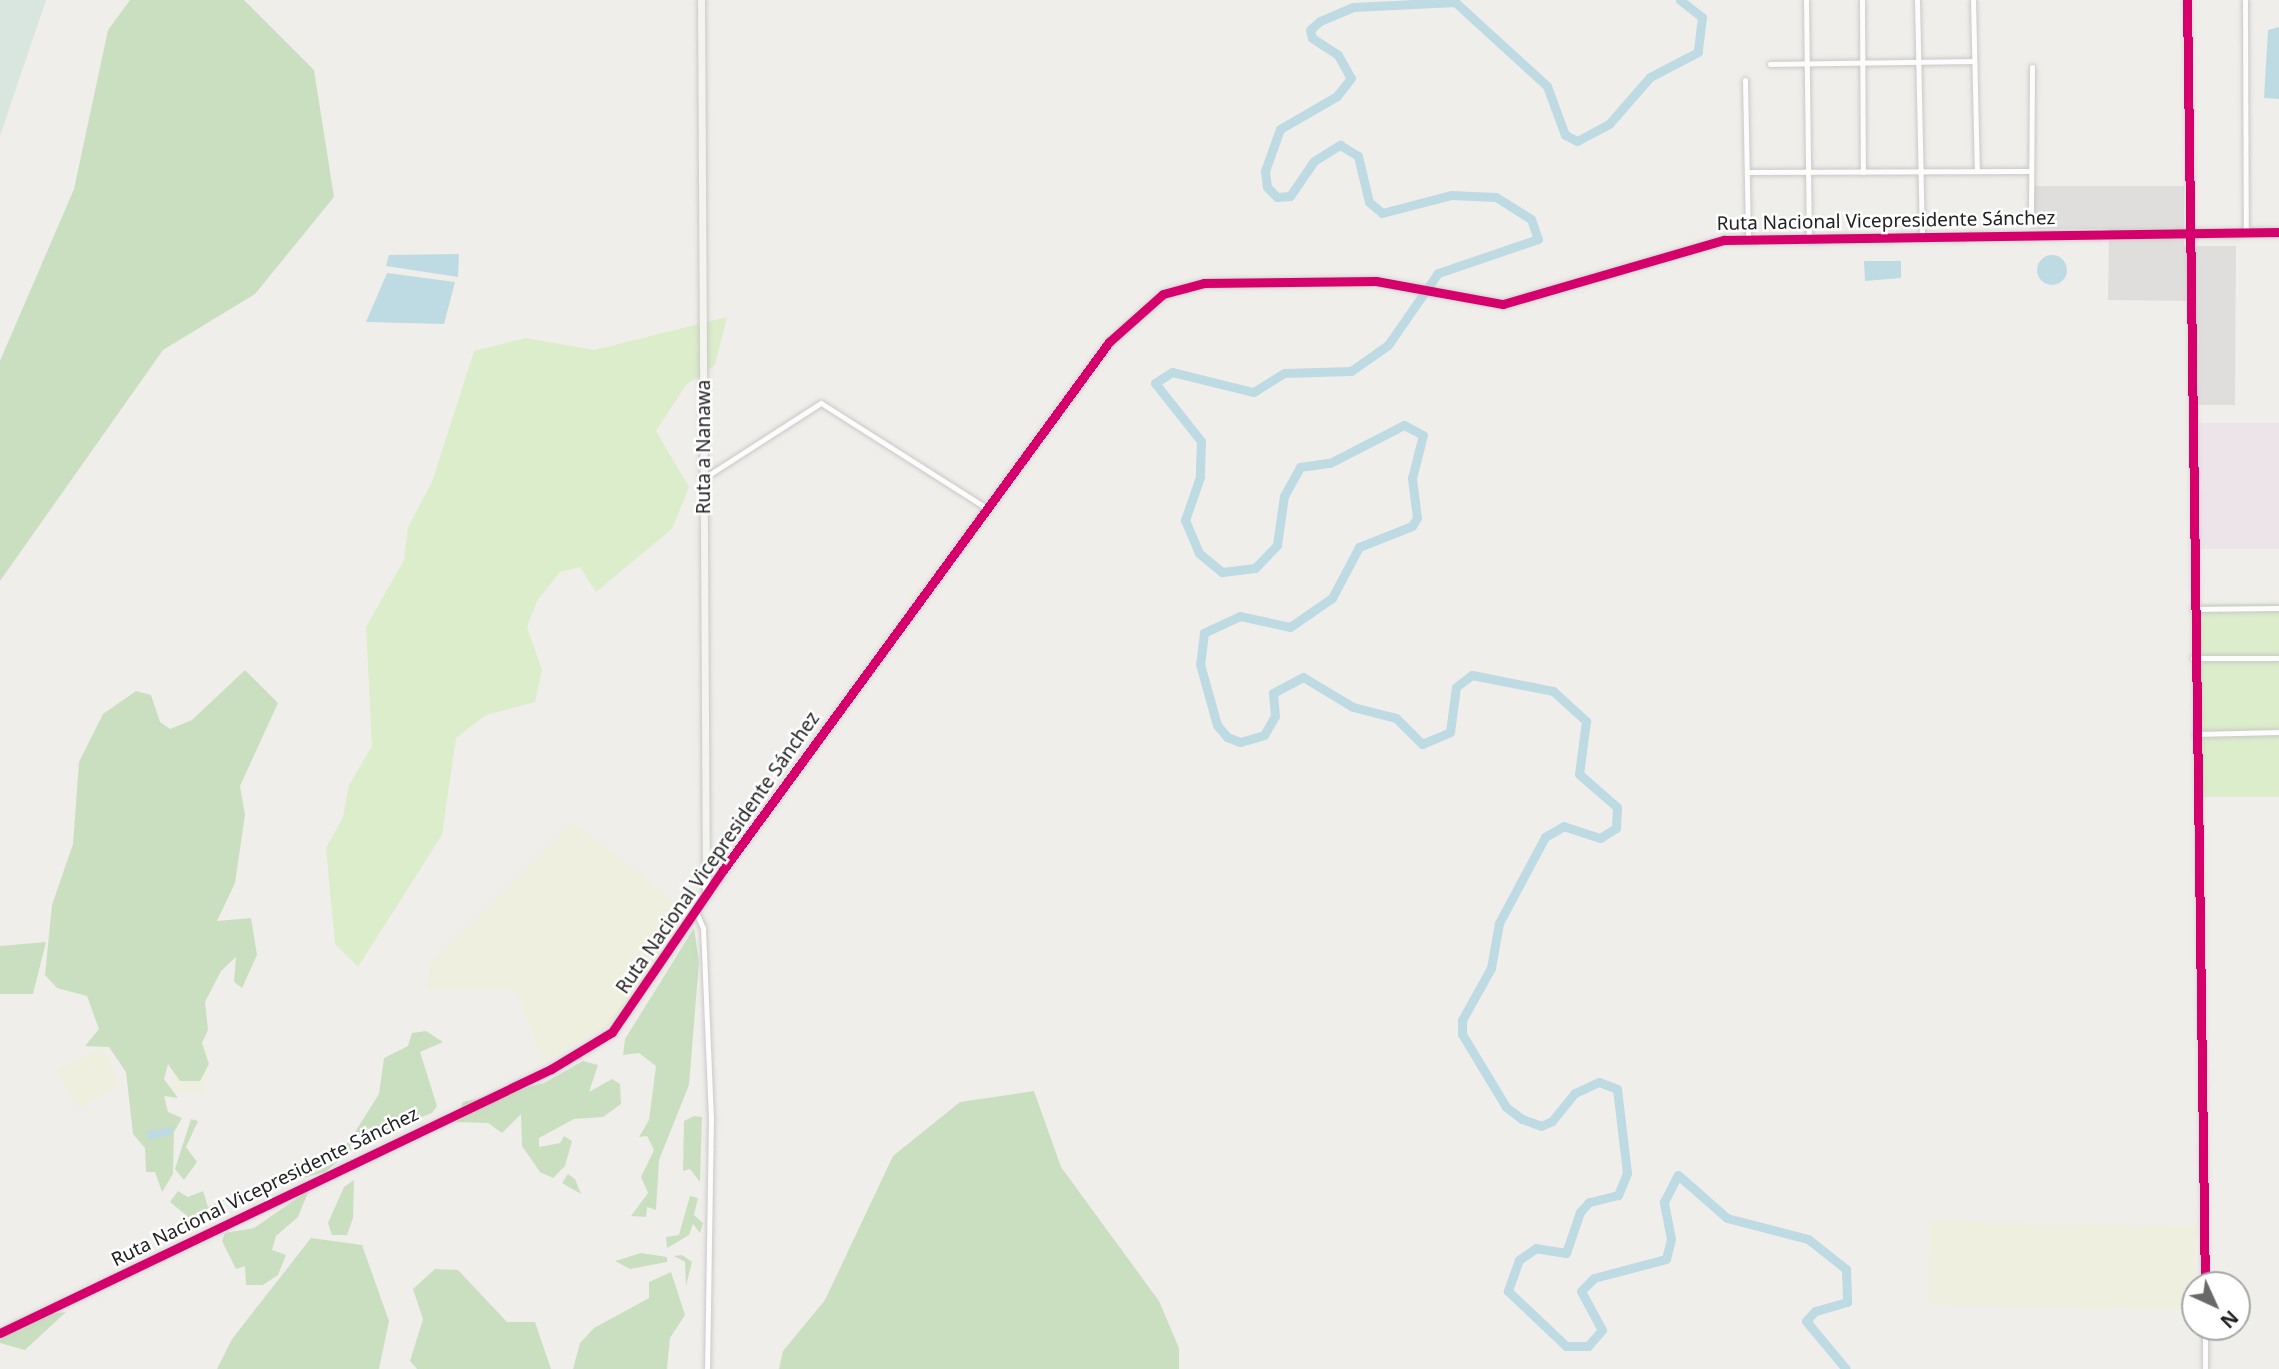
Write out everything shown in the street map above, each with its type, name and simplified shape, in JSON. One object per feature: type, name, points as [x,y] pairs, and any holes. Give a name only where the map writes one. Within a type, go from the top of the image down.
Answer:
[{"type":"street","name":"Ruta a Nanawa","points":[[701,0],[706,893]]},
{"type":"street","points":[[1806,0],[1809,238]]},
{"type":"street","points":[[1861,0],[1863,172]]},
{"type":"street","points":[[1916,0],[1922,236]]},
{"type":"street","points":[[1973,0],[1977,171]]},
{"type":"street","points":[[2187,0],[2193,658],[2205,1271]]},
{"type":"street","points":[[2245,0],[2246,232]]},
{"type":"street","points":[[1770,64],[1974,61]]},
{"type":"street","points":[[2031,214],[2032,66]]},
{"type":"street","points":[[1745,80],[1748,239]]},
{"type":"street","points":[[1747,172],[2030,171]]},
{"type":"street","name":"Ruta Nacional Vicepresidente Sánchez","points":[[0,1333],[589,1050],[621,1022],[706,893],[1109,342],[1154,299],[1204,283],[1335,285],[1376,281],[1431,295],[1503,304],[1676,249],[1748,239],[2279,232]]},
{"type":"street","points":[[704,478],[821,403],[988,509]]},
{"type":"street","points":[[2193,609],[2279,608]]},
{"type":"street","points":[[2193,658],[2279,658]]},
{"type":"street","points":[[2195,733],[2279,732]]},
{"type":"street","points":[[707,865],[723,870]]},
{"type":"street","points":[[695,910],[703,928],[711,1117],[707,1369]]},
{"type":"street","points":[[2205,1341],[2205,1369]]},
{"type":"shaded area","points":[[0,0],[46,0],[0,136]]},
{"type":"shaded area","points":[[2030,186],[2184,186],[2184,246],[2236,246],[2235,405],[2191,405],[2192,301],[2108,300],[2109,229],[2030,229]]},
{"type":"shaded area","points":[[2197,423],[2279,423],[2279,549],[2197,549]]},
{"type":"green space","points":[[130,0],[244,0],[314,70],[334,197],[255,294],[163,350],[0,581],[0,361],[74,189],[108,30]]},
{"type":"green space","points":[[727,317],[715,365],[686,385],[656,431],[689,487],[672,529],[596,592],[580,567],[560,572],[537,601],[527,627],[542,670],[535,702],[486,715],[456,738],[442,835],[358,967],[335,944],[326,848],[343,817],[349,785],[372,746],[366,627],[404,560],[408,527],[432,482],[474,351],[526,338],[594,350]]},
{"type":"green space","points":[[2197,604],[2279,604],[2279,797],[2197,797]]},
{"type":"green space","points":[[245,670],[278,703],[240,786],[245,815],[235,883],[217,921],[251,918],[257,955],[242,988],[234,982],[236,957],[221,971],[205,1002],[208,1030],[202,1043],[209,1064],[200,1081],[180,1081],[168,1064],[164,1079],[178,1098],[164,1096],[168,1112],[182,1118],[174,1132],[173,1174],[162,1192],[155,1172],[146,1172],[145,1148],[133,1134],[126,1072],[109,1047],[85,1046],[99,1029],[87,996],[57,988],[45,975],[52,905],[73,844],[79,762],[103,714],[136,691],[151,695],[160,722],[170,729],[192,720]]},
{"type":"green space","points":[[573,822],[689,912],[615,1022],[543,1062],[516,989],[427,989],[430,964]]},
{"type":"green space","points":[[694,928],[699,962],[689,1085],[659,1160],[656,1210],[647,1207],[646,1217],[631,1216],[648,1193],[641,1177],[654,1150],[647,1136],[639,1137],[649,1120],[656,1066],[639,1053],[623,1055],[625,1039]]},
{"type":"green space","points":[[46,942],[33,994],[0,994],[0,946]]},
{"type":"green space","points":[[426,1031],[443,1042],[420,1052],[437,1106],[432,1113],[363,1140],[325,1172],[261,1190],[279,1174],[311,1165],[348,1143],[379,1094],[384,1058],[408,1046],[412,1033]]},
{"type":"green space","points":[[176,1042],[209,1045],[205,1095],[172,1092]]},
{"type":"green space","points":[[104,1047],[119,1085],[77,1109],[57,1070]]},
{"type":"green space","points":[[583,1061],[598,1065],[589,1092],[612,1079],[620,1084],[621,1104],[603,1117],[574,1119],[539,1138],[539,1147],[560,1143],[564,1136],[572,1141],[565,1166],[553,1178],[540,1172],[522,1146],[521,1114],[502,1133],[488,1123],[456,1122],[463,1102],[544,1083]]},
{"type":"green space","points":[[1034,1091],[1061,1167],[1159,1301],[1179,1348],[1179,1369],[779,1369],[783,1351],[825,1300],[893,1156],[960,1102]]},
{"type":"green space","points":[[694,1116],[702,1117],[700,1182],[690,1169],[683,1171],[684,1121]]},
{"type":"green space","points":[[191,1119],[198,1121],[186,1147],[197,1162],[184,1180],[175,1169]]},
{"type":"green space","points":[[568,1174],[575,1179],[581,1194],[562,1183]]},
{"type":"green space","points":[[354,1180],[353,1218],[347,1235],[332,1235],[328,1223],[344,1187]]},
{"type":"green space","points":[[309,1190],[298,1217],[276,1236],[272,1250],[286,1255],[278,1275],[263,1285],[246,1285],[245,1266],[236,1269],[222,1241],[225,1233],[254,1228]]},
{"type":"green space","points":[[178,1191],[188,1197],[203,1191],[208,1207],[230,1197],[192,1220],[170,1202]]},
{"type":"green space","points":[[690,1196],[698,1198],[694,1215],[703,1223],[700,1233],[693,1224],[689,1235],[667,1248],[666,1237],[679,1235]]},
{"type":"green space","points":[[1929,1221],[2196,1226],[2195,1271],[2181,1271],[2181,1309],[1928,1305]]},
{"type":"green space","points":[[311,1238],[362,1245],[389,1321],[379,1369],[217,1369],[232,1339]]},
{"type":"green space","points":[[641,1253],[667,1257],[667,1262],[630,1269],[615,1261]]},
{"type":"green space","points":[[682,1255],[692,1262],[686,1286],[685,1262],[674,1256]]},
{"type":"green space","points":[[435,1269],[458,1270],[507,1322],[535,1322],[551,1369],[417,1369],[410,1361],[423,1319],[413,1289]]},
{"type":"green space","points":[[671,1272],[685,1315],[670,1338],[667,1369],[573,1369],[580,1343],[594,1328],[649,1298],[649,1282]]},
{"type":"green space","points":[[66,1312],[25,1350],[0,1343],[0,1334],[38,1315]]},
{"type":"water","points":[[2279,27],[2279,99],[2264,98],[2268,30]]},
{"type":"water","points":[[459,254],[458,277],[386,266],[389,255]]},
{"type":"water","points":[[2052,255],[2063,259],[2067,270],[2063,281],[2052,285],[2041,281],[2037,270],[2041,259]]},
{"type":"water","points":[[1864,261],[1901,261],[1901,278],[1865,281]]},
{"type":"water","points":[[387,273],[455,282],[444,324],[366,322]]},
{"type":"water","points":[[172,1127],[173,1134],[148,1140],[147,1131]]},
{"type":"waterway","points":[[1680,0],[1702,17],[1698,52],[1650,77],[1609,124],[1577,141],[1565,135],[1547,86],[1455,2],[1353,7],[1320,21],[1310,30],[1312,38],[1338,55],[1351,78],[1337,96],[1280,129],[1265,171],[1267,187],[1277,197],[1290,196],[1314,161],[1340,145],[1358,156],[1369,202],[1382,213],[1451,195],[1496,197],[1531,219],[1538,239],[1438,273],[1388,345],[1351,371],[1284,373],[1253,392],[1172,372],[1155,383],[1201,441],[1200,477],[1185,520],[1199,553],[1222,572],[1255,568],[1277,545],[1284,496],[1300,467],[1330,463],[1404,425],[1423,435],[1412,478],[1417,518],[1412,526],[1359,547],[1332,598],[1290,627],[1240,616],[1204,633],[1200,664],[1217,725],[1227,737],[1240,742],[1264,735],[1275,716],[1273,693],[1303,677],[1353,707],[1396,718],[1422,744],[1450,732],[1456,687],[1472,675],[1553,691],[1586,721],[1579,774],[1617,807],[1616,828],[1600,838],[1564,826],[1545,837],[1499,923],[1491,968],[1462,1020],[1462,1034],[1506,1107],[1522,1119],[1541,1126],[1552,1121],[1575,1093],[1599,1082],[1617,1089],[1627,1173],[1618,1195],[1589,1202],[1580,1212],[1566,1253],[1536,1248],[1519,1260],[1508,1291],[1566,1346],[1588,1346],[1602,1330],[1581,1291],[1594,1278],[1666,1259],[1671,1239],[1664,1202],[1678,1175],[1727,1218],[1808,1239],[1846,1269],[1847,1302],[1815,1311],[1806,1321],[1846,1369]]},
{"type":"cycle path","points":[[2187,0],[2205,1271]]},
{"type":"cycle path","points":[[0,1333],[551,1069],[612,1032],[723,870],[1109,342],[1163,294],[1204,283],[1376,281],[1503,304],[1724,240],[2279,232]]}]
